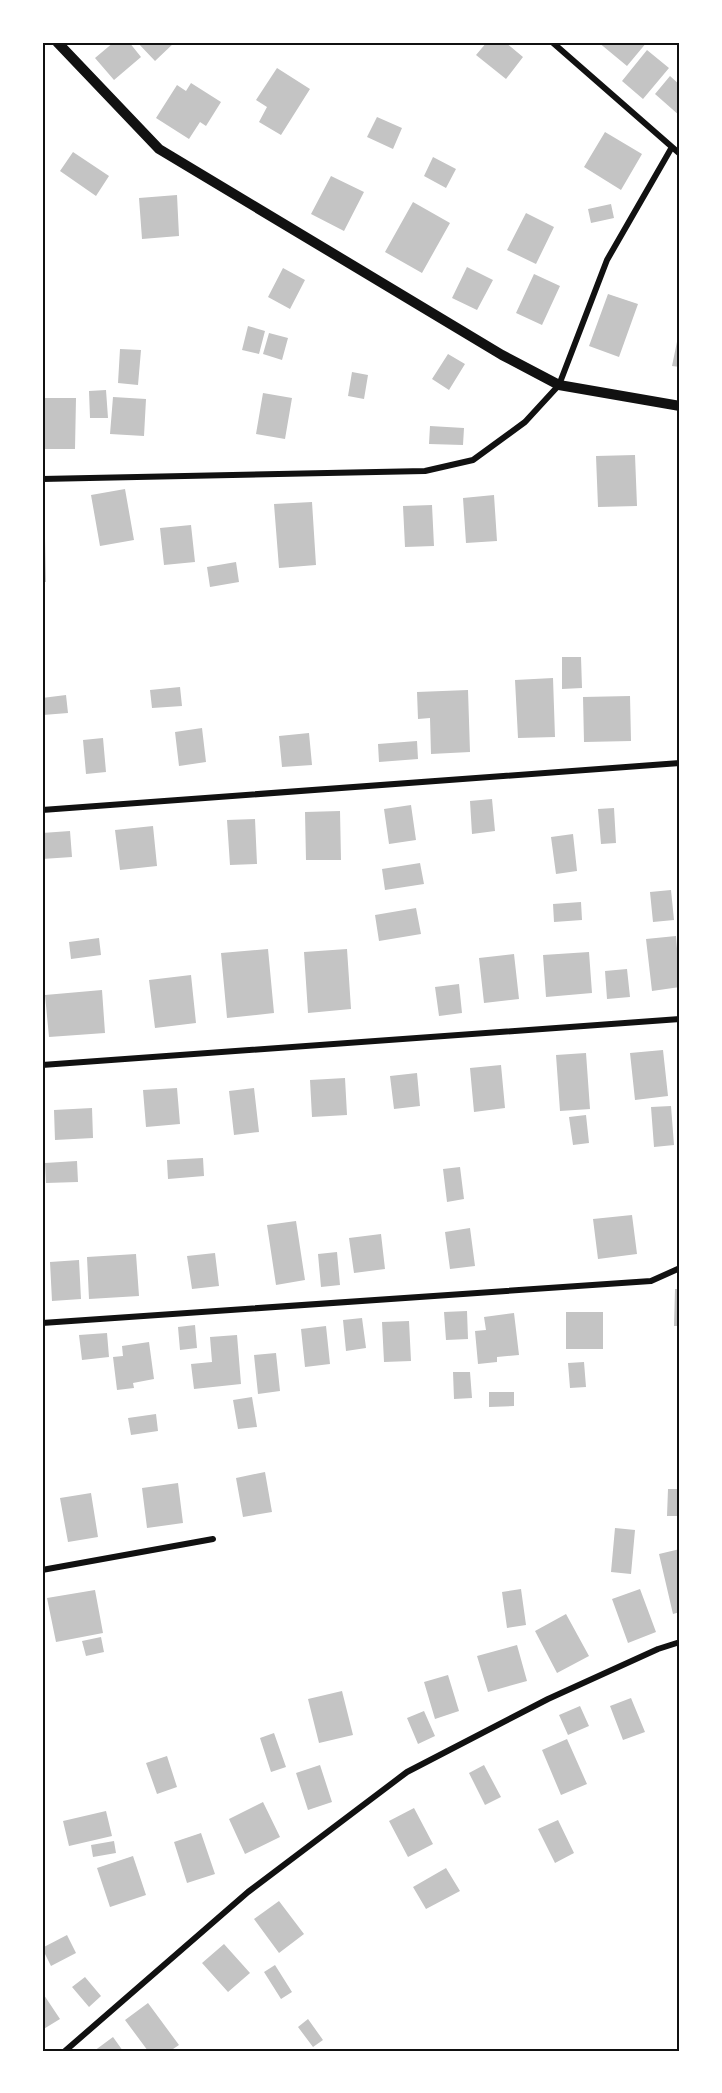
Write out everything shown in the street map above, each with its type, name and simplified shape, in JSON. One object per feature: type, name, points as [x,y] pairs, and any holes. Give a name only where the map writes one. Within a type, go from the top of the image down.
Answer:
[{"type":"street","points":[[57,42],[159,149],[492,349],[559,385],[680,406]]},
{"type":"street","points":[[552,42],[680,154]]},
{"type":"street","points":[[42,479],[425,471],[473,460],[525,422],[559,385],[607,260],[672,147]]},
{"type":"street","points":[[42,810],[680,763]]},
{"type":"street","points":[[42,1065],[680,1019]]},
{"type":"street","points":[[42,1323],[651,1281],[680,1268]]},
{"type":"street","points":[[42,1570],[213,1539]]},
{"type":"street","points":[[65,2051],[248,1892],[407,1772],[548,1699],[658,1649],[680,1642]]},
{"type":"building","points":[[114,42],[129,42],[141,57],[114,80],[95,58]]},
{"type":"building","points":[[137,42],[175,42],[155,61]]},
{"type":"building","points":[[487,42],[505,42],[523,57],[506,79],[476,55]]},
{"type":"building","points":[[598,42],[647,42],[627,66]]},
{"type":"building","points":[[647,50],[669,68],[643,99],[622,81]]},
{"type":"building","points":[[277,68],[310,89],[281,135],[259,122],[267,107],[256,100]]},
{"type":"building","points":[[670,76],[680,85],[680,116],[655,94]]},
{"type":"building","points":[[191,83],[221,102],[206,126],[200,122],[189,139],[156,118],[177,85],[186,91]]},
{"type":"building","points":[[377,117],[402,128],[393,149],[367,137]]},
{"type":"building","points":[[605,132],[642,154],[621,190],[584,167]]},
{"type":"building","points":[[73,152],[109,176],[96,196],[60,171]]},
{"type":"building","points":[[433,157],[456,169],[446,188],[424,176]]},
{"type":"building","points":[[331,176],[364,192],[344,231],[311,214]]},
{"type":"building","points":[[177,195],[179,236],[142,239],[139,198]]},
{"type":"building","points":[[413,202],[450,223],[422,273],[385,252]]},
{"type":"building","points":[[611,204],[614,218],[591,223],[588,209]]},
{"type":"building","points":[[526,213],[554,227],[536,264],[507,250]]},
{"type":"building","points":[[467,267],[493,280],[477,310],[452,298]]},
{"type":"building","points":[[283,268],[305,280],[290,309],[268,297]]},
{"type":"building","points":[[534,274],[560,286],[542,325],[516,313]]},
{"type":"building","points":[[608,294],[638,304],[619,357],[589,346]]},
{"type":"building","points":[[248,326],[265,331],[259,354],[242,350]]},
{"type":"building","points":[[680,332],[680,367],[672,366]]},
{"type":"building","points":[[269,333],[288,338],[282,360],[263,354]]},
{"type":"building","points":[[120,349],[141,350],[138,385],[118,383]]},
{"type":"building","points":[[448,354],[465,364],[449,390],[432,379]]},
{"type":"building","points":[[352,372],[368,375],[364,399],[348,396]]},
{"type":"building","points":[[106,390],[108,418],[90,418],[89,391]]},
{"type":"building","points":[[263,393],[292,398],[285,439],[256,434]]},
{"type":"building","points":[[113,397],[146,399],[144,436],[110,434]]},
{"type":"building","points":[[45,398],[76,398],[75,449],[42,449]]},
{"type":"building","points":[[430,426],[464,428],[463,445],[429,444]]},
{"type":"building","points":[[635,455],[637,506],[598,507],[596,456]]},
{"type":"building","points":[[125,489],[134,540],[100,546],[91,495]]},
{"type":"building","points":[[494,495],[497,541],[466,543],[463,498]]},
{"type":"building","points":[[312,502],[316,565],[279,568],[274,504]]},
{"type":"building","points":[[432,505],[434,546],[405,547],[403,506]]},
{"type":"building","points":[[191,525],[195,562],[164,565],[160,528]]},
{"type":"building","points":[[42,538],[45,538],[46,582],[42,582]]},
{"type":"building","points":[[236,562],[239,582],[210,587],[207,567]]},
{"type":"building","points":[[562,657],[581,657],[582,688],[562,689]]},
{"type":"building","points":[[553,678],[555,737],[518,738],[515,680]]},
{"type":"building","points":[[180,687],[182,706],[152,708],[150,690]]},
{"type":"building","points":[[468,690],[470,752],[431,754],[430,718],[418,719],[417,692]]},
{"type":"building","points":[[66,695],[68,713],[43,715],[42,698]]},
{"type":"building","points":[[630,696],[631,741],[584,742],[583,697]]},
{"type":"building","points":[[202,728],[206,762],[179,766],[175,732]]},
{"type":"building","points":[[309,733],[312,765],[282,767],[279,736]]},
{"type":"building","points":[[103,738],[106,772],[86,774],[83,740]]},
{"type":"building","points":[[417,741],[418,759],[379,762],[378,744]]},
{"type":"building","points":[[492,799],[495,831],[472,834],[470,801]]},
{"type":"building","points":[[411,805],[416,840],[389,844],[384,809]]},
{"type":"building","points":[[614,808],[616,843],[601,844],[598,809]]},
{"type":"building","points":[[340,811],[341,860],[306,860],[305,812]]},
{"type":"building","points":[[255,819],[257,864],[230,865],[227,820]]},
{"type":"building","points":[[153,826],[157,866],[120,870],[115,830]]},
{"type":"building","points":[[70,831],[72,857],[42,859],[42,833]]},
{"type":"building","points":[[573,834],[577,871],[556,874],[551,837]]},
{"type":"building","points":[[420,863],[424,884],[385,890],[382,869]]},
{"type":"building","points":[[671,890],[674,920],[653,922],[650,892]]},
{"type":"building","points":[[581,902],[582,920],[554,922],[553,904]]},
{"type":"building","points":[[416,908],[421,934],[379,941],[375,915]]},
{"type":"building","points":[[676,936],[680,987],[652,991],[646,939]]},
{"type":"building","points":[[99,938],[101,955],[71,959],[69,942]]},
{"type":"building","points":[[268,949],[274,1013],[227,1018],[221,953]]},
{"type":"building","points":[[347,949],[351,1009],[308,1013],[304,952]]},
{"type":"building","points":[[589,952],[592,993],[546,997],[543,955]]},
{"type":"building","points":[[514,954],[519,999],[484,1003],[479,958]]},
{"type":"building","points":[[627,969],[630,997],[607,999],[605,971]]},
{"type":"building","points":[[191,975],[196,1023],[155,1028],[149,980]]},
{"type":"building","points":[[459,984],[462,1013],[439,1016],[435,987]]},
{"type":"building","points":[[102,990],[105,1033],[49,1037],[45,995]]},
{"type":"building","points":[[663,1050],[668,1096],[635,1100],[630,1053]]},
{"type":"building","points":[[586,1053],[590,1109],[560,1111],[556,1055]]},
{"type":"building","points":[[501,1065],[505,1108],[474,1112],[470,1068]]},
{"type":"building","points":[[417,1073],[420,1106],[394,1109],[390,1076]]},
{"type":"building","points":[[345,1078],[347,1115],[312,1117],[310,1080]]},
{"type":"building","points":[[177,1088],[180,1124],[146,1127],[143,1090]]},
{"type":"building","points":[[254,1088],[259,1132],[234,1135],[229,1091]]},
{"type":"building","points":[[671,1106],[674,1145],[654,1147],[651,1107]]},
{"type":"building","points":[[92,1108],[93,1138],[55,1140],[54,1110]]},
{"type":"building","points":[[586,1115],[589,1143],[573,1145],[569,1117]]},
{"type":"building","points":[[203,1158],[204,1176],[168,1179],[167,1160]]},
{"type":"building","points":[[77,1161],[78,1182],[46,1183],[45,1163]]},
{"type":"building","points":[[460,1167],[464,1199],[447,1202],[443,1169]]},
{"type":"building","points":[[632,1215],[637,1254],[598,1259],[593,1219]]},
{"type":"building","points":[[296,1221],[305,1280],[276,1285],[267,1225]]},
{"type":"building","points":[[470,1228],[475,1266],[450,1269],[445,1232]]},
{"type":"building","points":[[381,1234],[385,1269],[354,1273],[349,1238]]},
{"type":"building","points":[[337,1252],[340,1285],[321,1287],[318,1254]]},
{"type":"building","points":[[215,1253],[219,1286],[192,1289],[187,1256]]},
{"type":"building","points":[[136,1254],[139,1296],[89,1299],[87,1257]]},
{"type":"building","points":[[79,1260],[81,1299],[52,1301],[50,1262]]},
{"type":"building","points":[[675,1289],[680,1289],[680,1326],[674,1326]]},
{"type":"building","points":[[467,1311],[468,1339],[446,1340],[444,1312]]},
{"type":"building","points":[[566,1312],[603,1312],[603,1349],[566,1349]]},
{"type":"building","points":[[514,1313],[519,1355],[497,1357],[497,1362],[478,1364],[475,1331],[486,1330],[484,1317]]},
{"type":"building","points":[[362,1318],[366,1348],[346,1351],[343,1320]]},
{"type":"building","points":[[409,1321],[411,1361],[384,1362],[382,1322]]},
{"type":"building","points":[[195,1325],[197,1348],[180,1350],[178,1327]]},
{"type":"building","points":[[326,1326],[330,1364],[305,1367],[301,1329]]},
{"type":"building","points":[[107,1333],[109,1357],[82,1360],[79,1335]]},
{"type":"building","points":[[237,1335],[241,1384],[194,1389],[191,1364],[212,1362],[210,1337]]},
{"type":"building","points":[[149,1342],[154,1379],[133,1383],[134,1388],[117,1390],[113,1357],[123,1356],[122,1346]]},
{"type":"building","points":[[276,1353],[280,1391],[258,1394],[254,1355]]},
{"type":"building","points":[[584,1362],[586,1387],[570,1388],[568,1363]]},
{"type":"building","points":[[453,1372],[470,1372],[472,1398],[454,1399]]},
{"type":"building","points":[[489,1392],[514,1392],[514,1406],[489,1407]]},
{"type":"building","points":[[252,1397],[257,1427],[238,1429],[233,1400]]},
{"type":"building","points":[[156,1414],[158,1431],[131,1435],[128,1418]]},
{"type":"building","points":[[265,1472],[272,1512],[243,1517],[236,1478]]},
{"type":"building","points":[[178,1483],[183,1523],[147,1528],[142,1488]]},
{"type":"building","points":[[668,1489],[680,1489],[680,1516],[667,1516]]},
{"type":"building","points":[[91,1493],[98,1537],[68,1542],[60,1498]]},
{"type":"building","points":[[615,1528],[635,1530],[631,1574],[611,1572]]},
{"type":"building","points":[[680,1549],[680,1612],[673,1614],[659,1554]]},
{"type":"building","points":[[521,1589],[526,1625],[507,1628],[502,1592]]},
{"type":"building","points":[[640,1589],[656,1632],[628,1643],[612,1599]]},
{"type":"building","points":[[95,1590],[103,1633],[56,1642],[47,1598]]},
{"type":"building","points":[[566,1614],[589,1656],[557,1673],[535,1631]]},
{"type":"building","points":[[101,1637],[104,1652],[86,1656],[82,1641]]},
{"type":"building","points":[[517,1645],[527,1681],[488,1692],[477,1656]]},
{"type":"building","points":[[448,1675],[459,1711],[435,1719],[424,1682]]},
{"type":"building","points":[[342,1691],[353,1735],[319,1743],[308,1699]]},
{"type":"building","points":[[631,1698],[645,1732],[623,1740],[610,1706]]},
{"type":"building","points":[[580,1706],[589,1726],[568,1735],[559,1715]]},
{"type":"building","points":[[424,1711],[435,1736],[418,1744],[407,1718]]},
{"type":"building","points":[[274,1733],[286,1767],[271,1772],[260,1738]]},
{"type":"building","points":[[567,1739],[587,1784],[561,1795],[542,1750]]},
{"type":"building","points":[[167,1756],[177,1787],[157,1794],[146,1763]]},
{"type":"building","points":[[320,1765],[332,1802],[308,1810],[296,1773]]},
{"type":"building","points":[[484,1765],[501,1797],[485,1805],[469,1773]]},
{"type":"building","points":[[263,1802],[280,1837],[245,1854],[229,1819]]},
{"type":"building","points":[[414,1808],[433,1844],[408,1857],[389,1821]]},
{"type":"building","points":[[106,1811],[112,1836],[69,1846],[63,1821]]},
{"type":"building","points":[[558,1820],[574,1853],[555,1863],[538,1829]]},
{"type":"building","points":[[201,1833],[215,1874],[187,1883],[174,1842]]},
{"type":"building","points":[[114,1841],[116,1853],[93,1857],[91,1845]]},
{"type":"building","points":[[133,1856],[146,1895],[110,1907],[97,1868]]},
{"type":"building","points":[[446,1868],[460,1891],[426,1909],[413,1887]]},
{"type":"building","points":[[279,1901],[304,1934],[279,1953],[254,1919]]},
{"type":"building","points":[[67,1935],[76,1953],[51,1966],[42,1948]]},
{"type":"building","points":[[224,1944],[250,1973],[228,1992],[202,1963]]},
{"type":"building","points":[[275,1965],[292,1992],[281,1999],[264,1972]]},
{"type":"building","points":[[85,1977],[101,1996],[89,2007],[72,1987]]},
{"type":"building","points":[[42,1992],[60,2019],[42,2030]]},
{"type":"building","points":[[148,2003],[179,2045],[170,2051],[148,2051],[125,2020]]},
{"type":"building","points":[[308,2019],[323,2040],[313,2047],[298,2027]]},
{"type":"building","points":[[113,2037],[123,2051],[94,2051]]}]
